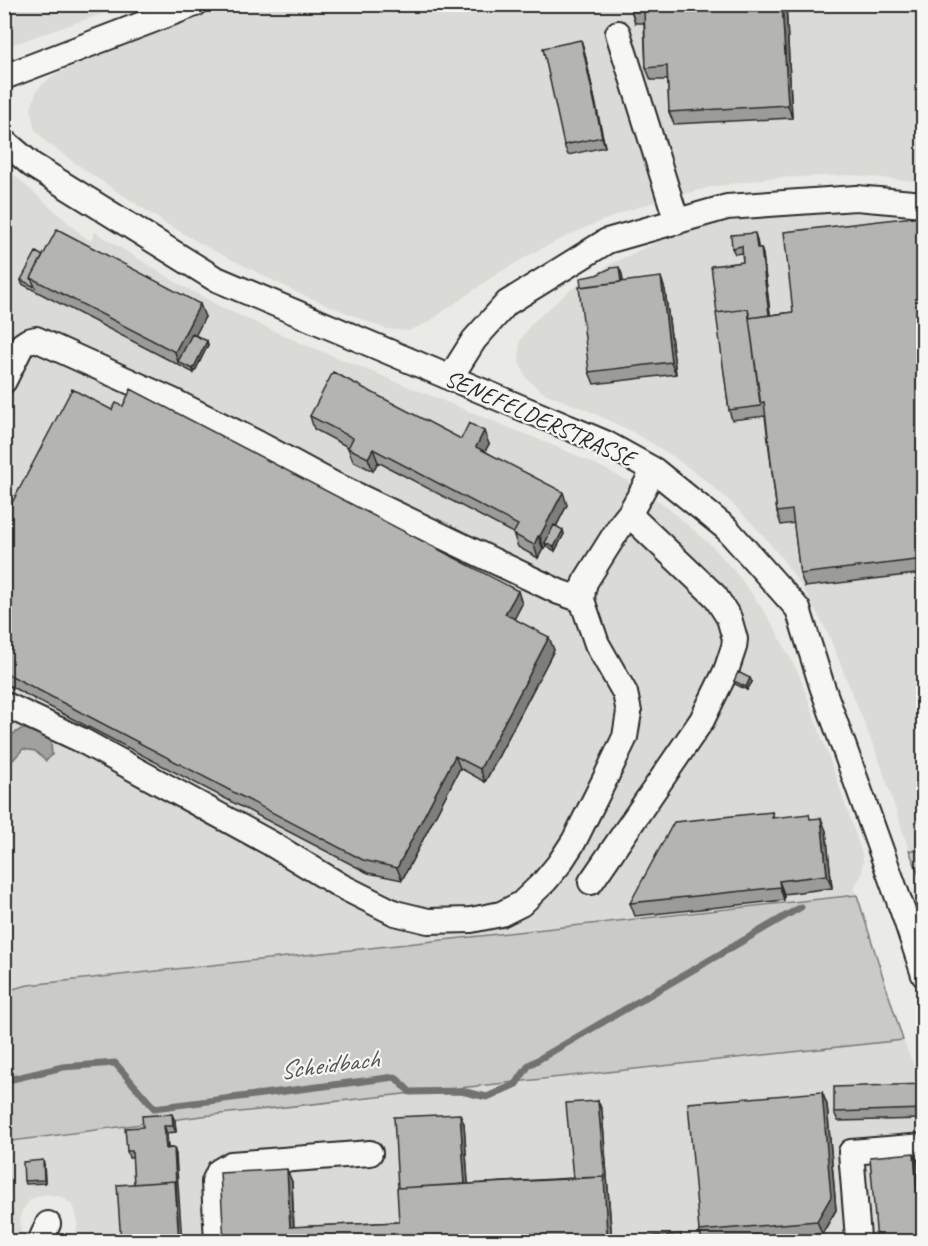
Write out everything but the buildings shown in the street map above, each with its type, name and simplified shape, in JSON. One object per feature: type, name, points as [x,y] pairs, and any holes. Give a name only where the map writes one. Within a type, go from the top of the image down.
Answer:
[{"type":"street","points":[[4,77],[195,4]]},
{"type":"street","points":[[618,33],[677,222]]},
{"type":"street","name":"SENEFELDERSTRASSE","points":[[4,141],[32,165],[214,278],[605,443],[654,470],[726,528],[798,609],[822,686],[924,975]]},
{"type":"street","points":[[450,378],[474,340],[507,303],[607,242],[728,207],[856,198],[924,204]]},
{"type":"street","points":[[4,381],[22,345],[28,340],[36,339],[173,401],[333,484],[537,582],[582,600]]},
{"type":"street","points":[[4,704],[81,740],[270,843],[341,886],[395,913],[428,921],[471,920],[501,914],[521,904],[559,864],[574,841],[625,737],[629,712],[625,693],[597,644],[582,600],[583,590],[585,582],[630,513],[654,470]]},
{"type":"street","points":[[591,882],[702,720],[726,671],[735,639],[729,618],[715,596],[656,542],[630,513]]},
{"type":"street","points":[[856,1242],[858,1238],[851,1152],[924,1146]]},
{"type":"street","points":[[217,1242],[214,1182],[219,1172],[231,1164],[370,1153]]},
{"type":"shaded area","points":[[5,4],[128,4],[128,5],[5,47]]},
{"type":"shaded area","points":[[223,5],[923,5],[923,182],[851,175],[770,178],[712,187],[660,200],[582,229],[538,250],[495,275],[427,323],[408,331],[386,329],[296,292],[165,223],[46,142],[34,128],[31,108],[37,90],[52,76],[162,27]]},
{"type":"shaded area","points":[[5,167],[91,241],[95,232],[179,284],[223,308],[296,341],[597,465],[632,483],[689,526],[714,548],[755,598],[773,625],[800,677],[863,857],[862,874],[854,888],[857,895],[28,985],[5,991]]},
{"type":"shaded area","points":[[806,213],[855,213],[923,219],[923,851],[909,850],[880,762],[827,631],[807,595],[761,533],[734,505],[674,457],[633,432],[544,393],[527,379],[519,362],[520,341],[531,324],[570,290],[613,263],[659,241],[730,221]]},
{"type":"shaded area","points":[[21,729],[38,730],[51,742],[52,755],[46,761],[35,751],[23,749],[13,760],[5,755],[4,740]]},
{"type":"shaded area","points":[[909,850],[923,851],[923,885]]},
{"type":"shaded area","points":[[857,895],[903,1040],[202,1116],[5,1142],[5,991],[28,985]]},
{"type":"shaded area","points":[[903,1040],[923,1086],[923,1241],[71,1241],[78,1224],[74,1208],[62,1197],[46,1194],[29,1201],[22,1211],[21,1241],[5,1241],[4,1142],[202,1116]]},
{"type":"waterway","name":"Scheidbach","points":[[4,1081],[63,1067],[115,1063],[154,1108],[395,1077],[410,1092],[461,1091],[487,1097],[516,1084],[529,1065],[801,907]]}]
